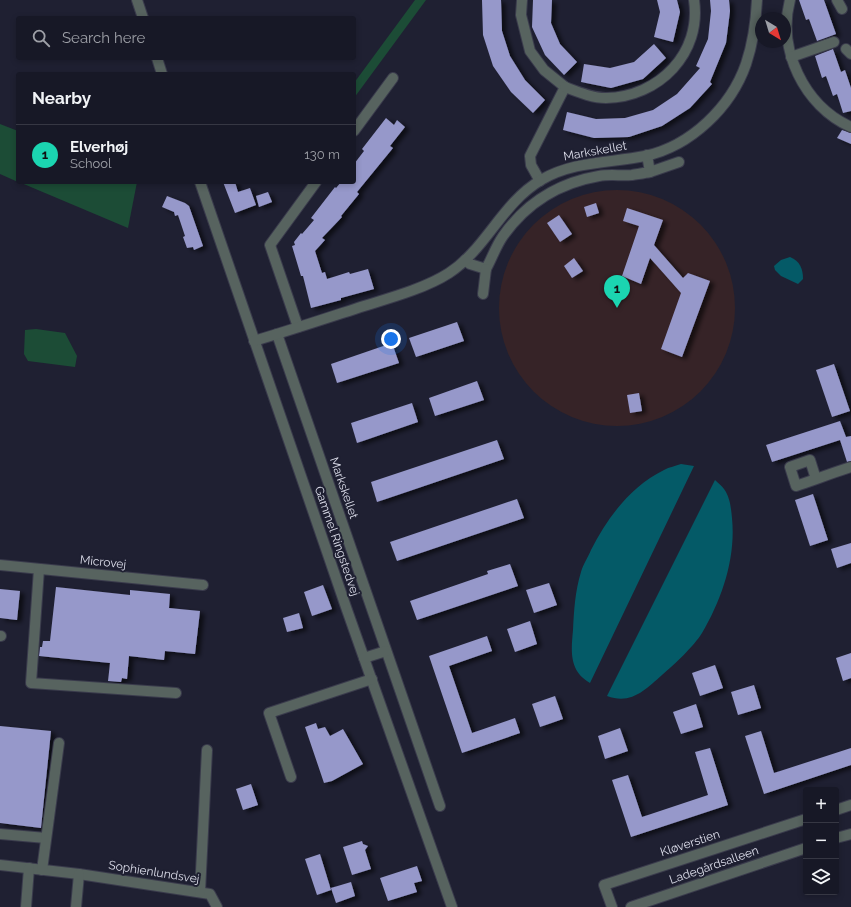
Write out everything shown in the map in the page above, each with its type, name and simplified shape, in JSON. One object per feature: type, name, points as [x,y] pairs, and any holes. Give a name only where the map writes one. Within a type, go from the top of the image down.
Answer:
[{"type":"street","points":[[136,0],[142,16]]},
{"type":"street","points":[[522,0],[520,15],[530,51],[544,70],[565,87],[582,94],[605,98],[631,95],[658,82],[677,65],[682,59],[692,35],[696,12],[694,0]]},
{"type":"street","name":"Markskellet","points":[[254,341],[391,298],[434,281],[449,273],[465,260],[488,234],[511,204],[540,181],[561,171],[584,164],[647,155],[670,147],[689,136],[712,118],[730,95],[742,74],[750,50],[754,31],[757,0]]},
{"type":"street","points":[[790,0],[786,24],[791,57],[797,73],[814,98],[830,115],[851,127]]},
{"type":"street","points":[[791,57],[834,42]]},
{"type":"street","points":[[157,60],[161,72]]},
{"type":"street","points":[[356,128],[393,78]]},
{"type":"street","points":[[540,181],[531,165],[530,156],[565,87]]},
{"type":"street","points":[[647,155],[650,172]]},
{"type":"street","points":[[483,294],[486,269],[503,236],[536,201],[554,189],[574,181],[600,175],[633,175],[650,172],[679,162]]},
{"type":"street","name":"Gammel Ringstedvej","points":[[201,184],[364,658],[452,907]]},
{"type":"street","points":[[298,327],[270,245],[315,184]]},
{"type":"street","points":[[465,260],[470,264],[486,269]]},
{"type":"street","name":"Markskellet","points":[[277,334],[440,806]]},
{"type":"street","points":[[816,479],[851,468]]},
{"type":"street","name":"Microvej","points":[[0,565],[203,586]]},
{"type":"street","points":[[39,569],[31,683],[176,693]]},
{"type":"street","points":[[364,658],[386,651]]},
{"type":"street","points":[[291,777],[269,713],[372,679]]},
{"type":"street","points":[[42,870],[59,743]]},
{"type":"street","points":[[200,892],[207,750]]},
{"type":"street","points":[[839,809],[851,805]]},
{"type":"street","name":"Kløverstien","points":[[612,907],[604,885],[803,820]]},
{"type":"street","points":[[0,834],[46,838]]},
{"type":"street","points":[[839,837],[851,834]]},
{"type":"street","name":"Ladegårdsalleen","points":[[631,907],[803,849]]},
{"type":"street","name":"Sophienlundsvej","points":[[0,865],[79,874],[200,892],[210,894],[217,907]]},
{"type":"street","points":[[26,907],[29,868]]},
{"type":"street","points":[[76,907],[79,874]]},
{"type":"shaded area","points":[[415,0],[426,0],[356,95],[356,80]]},
{"type":"shaded area","points":[[0,124],[16,130],[16,181],[0,174]]},
{"type":"shaded area","points":[[24,184],[137,184],[128,228]]},
{"type":"shaded area","points":[[617,190],[640,192],[673,204],[692,217],[708,233],[721,252],[730,274],[733,285],[735,308],[733,331],[721,364],[708,383],[692,399],[673,412],[651,421],[640,424],[617,426],[594,424],[561,412],[542,399],[526,383],[513,364],[504,342],[501,331],[499,308],[501,285],[513,252],[526,233],[542,217],[561,204],[583,195],[594,192]]},
{"type":"shaded area","points":[[790,257],[799,263],[802,269],[803,279],[798,284],[781,276],[775,270],[774,266],[781,260]]},
{"type":"shaded area","points":[[36,329],[65,333],[77,356],[75,367],[28,361],[24,354],[25,330]]},
{"type":"shaded area","points":[[681,464],[694,466],[590,683],[578,673],[572,653],[575,601],[577,586],[583,567],[597,538],[621,504],[652,477],[666,469]]},
{"type":"shaded area","points":[[715,480],[724,489],[729,499],[732,514],[733,533],[730,563],[726,578],[716,606],[709,620],[702,633],[689,649],[650,686],[637,694],[623,699],[607,696]]},
{"type":"building","points":[[482,0],[501,0],[502,31],[510,56],[525,80],[545,100],[533,113],[511,92],[493,66],[483,35]]},
{"type":"building","points":[[533,0],[552,0],[551,23],[560,44],[577,62],[564,75],[545,55],[532,27]]},
{"type":"building","points":[[657,0],[677,0],[680,12],[673,42],[654,37],[660,12]]},
{"type":"building","points":[[710,0],[729,0],[730,11],[726,43],[710,82],[712,84],[690,108],[662,126],[629,137],[594,138],[563,130],[567,112],[596,119],[625,118],[653,110],[677,94],[700,68],[696,66],[708,39],[711,11]]},
{"type":"building","points":[[799,0],[824,0],[836,34],[817,41],[809,19],[806,20]]},
{"type":"building","points":[[654,44],[666,58],[643,79],[611,88],[581,82],[584,64],[610,68],[634,62]]},
{"type":"building","points":[[833,49],[841,72],[845,70],[851,88],[851,111],[843,113],[837,94],[833,96],[826,76],[822,78],[815,56]]},
{"type":"building","points":[[386,118],[394,125],[397,120],[405,127],[390,146],[393,148],[357,192],[359,194],[341,216],[342,217],[322,238],[325,240],[315,251],[322,273],[325,272],[327,279],[349,272],[350,274],[368,269],[374,289],[311,308],[303,276],[301,276],[292,246],[295,245],[294,242],[314,220],[311,218],[335,187],[336,188],[339,184],[356,184],[356,161],[364,151],[362,149]]},
{"type":"building","points":[[842,130],[851,133],[851,144],[837,138]]},
{"type":"building","points":[[224,184],[236,184],[238,192],[250,188],[256,205],[235,213]]},
{"type":"building","points":[[268,192],[272,202],[259,207],[256,196]]},
{"type":"building","points":[[167,196],[189,206],[203,246],[194,250],[193,247],[187,248],[183,237],[185,236],[178,215],[175,216],[174,212],[162,207]]},
{"type":"building","points":[[596,203],[599,213],[587,217],[584,207]]},
{"type":"building","points":[[627,208],[663,220],[654,245],[683,278],[688,273],[710,281],[682,357],[661,349],[681,293],[650,258],[641,284],[622,276],[639,226],[623,221]]},
{"type":"building","points":[[559,215],[572,234],[560,242],[547,223]]},
{"type":"building","points":[[574,258],[583,271],[572,278],[564,266]]},
{"type":"building","points":[[457,322],[464,341],[416,357],[409,338]]},
{"type":"building","points":[[392,343],[399,363],[337,383],[331,364]]},
{"type":"building","points":[[834,364],[850,411],[832,417],[816,370]]},
{"type":"building","points":[[477,381],[484,400],[435,416],[429,398]]},
{"type":"building","points":[[639,393],[642,411],[630,413],[627,395]]},
{"type":"building","points":[[412,403],[418,422],[357,443],[351,423]]},
{"type":"building","points":[[840,421],[846,437],[851,436],[851,461],[847,462],[840,440],[772,462],[766,445]]},
{"type":"building","points":[[497,440],[504,459],[377,502],[371,482]]},
{"type":"building","points":[[813,494],[828,540],[810,546],[795,500]]},
{"type":"building","points":[[517,499],[524,518],[397,561],[390,542]]},
{"type":"building","points":[[851,543],[851,563],[837,568],[831,549]]},
{"type":"building","points":[[510,564],[518,586],[417,620],[410,601],[488,574],[487,571]]},
{"type":"building","points":[[549,583],[557,605],[534,613],[526,590]]},
{"type":"building","points":[[323,585],[332,609],[312,616],[304,592]]},
{"type":"building","points":[[56,587],[130,595],[130,590],[170,594],[169,608],[200,611],[195,654],[165,651],[164,660],[129,656],[127,679],[122,678],[121,682],[108,681],[110,663],[39,656],[40,647],[42,647],[43,641],[50,641]]},
{"type":"building","points":[[0,589],[20,591],[17,620],[0,618]]},
{"type":"building","points":[[299,613],[303,628],[287,632],[283,618]]},
{"type":"building","points":[[530,621],[537,644],[515,652],[507,629]]},
{"type":"building","points":[[487,636],[492,651],[449,666],[472,733],[515,718],[520,733],[462,753],[429,656]]},
{"type":"building","points":[[851,653],[851,678],[843,681],[836,658]]},
{"type":"building","points":[[715,665],[723,688],[700,696],[692,673]]},
{"type":"building","points":[[754,685],[761,708],[738,715],[731,692]]},
{"type":"building","points":[[555,696],[563,719],[540,727],[532,704]]},
{"type":"building","points":[[696,704],[703,727],[681,734],[673,712]]},
{"type":"building","points":[[316,723],[318,729],[325,727],[330,736],[343,729],[363,764],[332,781],[324,783],[305,727]]},
{"type":"building","points":[[0,726],[51,731],[41,828],[0,823]]},
{"type":"building","points":[[620,728],[628,751],[605,759],[598,736]]},
{"type":"building","points":[[761,731],[774,773],[851,748],[851,765],[764,794],[745,736]]},
{"type":"building","points":[[710,748],[728,805],[631,837],[612,780],[628,775],[642,817],[708,795],[695,752]]},
{"type":"building","points":[[251,784],[258,805],[243,810],[236,789]]},
{"type":"building","points":[[362,841],[363,844],[368,846],[365,850],[371,869],[352,875],[343,847]]},
{"type":"building","points":[[320,854],[331,890],[317,895],[305,859]]},
{"type":"building","points":[[417,866],[422,881],[414,883],[417,892],[388,901],[380,878]]},
{"type":"building","points":[[351,882],[355,896],[336,903],[331,888]]},
{"type":"place","name":"Elverhøj","points":[[617,308]]}]
